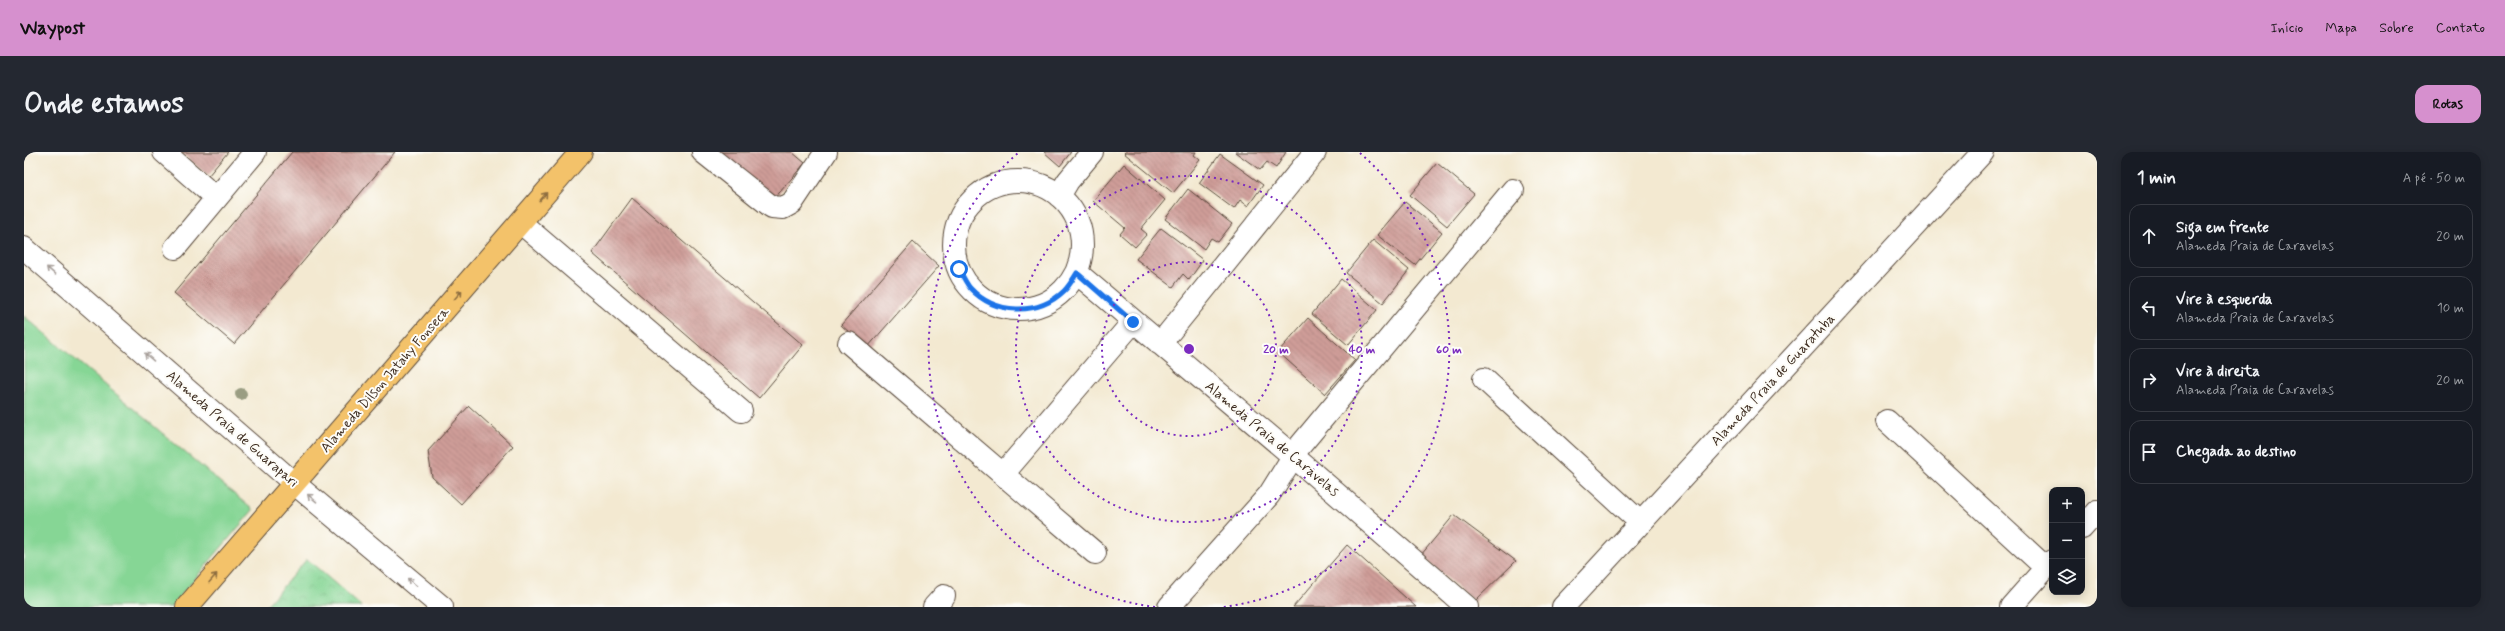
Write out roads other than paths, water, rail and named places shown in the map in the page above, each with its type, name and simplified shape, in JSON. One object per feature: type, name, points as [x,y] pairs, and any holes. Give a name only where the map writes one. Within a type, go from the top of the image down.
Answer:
[{"type":"main road","name":"Alameda Dilson Jatahy Fonseca","points":[[187,607],[581,152]]},
{"type":"street","points":[[164,152],[216,198]]},
{"type":"street","points":[[175,248],[254,152]]},
{"type":"street","points":[[704,152],[772,207],[783,208],[792,203],[826,152]]},
{"type":"street","points":[[1059,196],[1068,181],[1092,152]]},
{"type":"street","points":[[1160,344],[1315,152]]},
{"type":"street","name":"Alameda Praia de Guaratuba","points":[[1564,607],[1983,152]]},
{"type":"street","points":[[1020,181],[1041,185],[1059,196],[1073,211],[1081,232],[1083,253],[1077,273],[1065,290],[1048,303],[1028,309],[1006,309],[986,301],[970,288],[959,269],[954,249],[956,228],[965,208],[980,193],[999,184],[1020,181]]},
{"type":"street","points":[[1169,607],[1269,495],[1296,452],[1513,190]]},
{"type":"street","points":[[521,223],[741,411]]},
{"type":"street","name":"Alameda Praia de Guarapari","points":[[24,248],[295,484],[442,607]]},
{"type":"street","name":"Alameda Praia de Caravelas","points":[[1077,273],[1133,322],[1296,452],[1466,607]]},
{"type":"street","points":[[1003,474],[1133,322]]},
{"type":"street","points":[[849,343],[1094,553]]},
{"type":"street","points":[[1484,379],[1642,523]]},
{"type":"street","points":[[1887,421],[2049,565],[2011,607]]},
{"type":"street","points":[[2085,525],[2097,511]]}]
